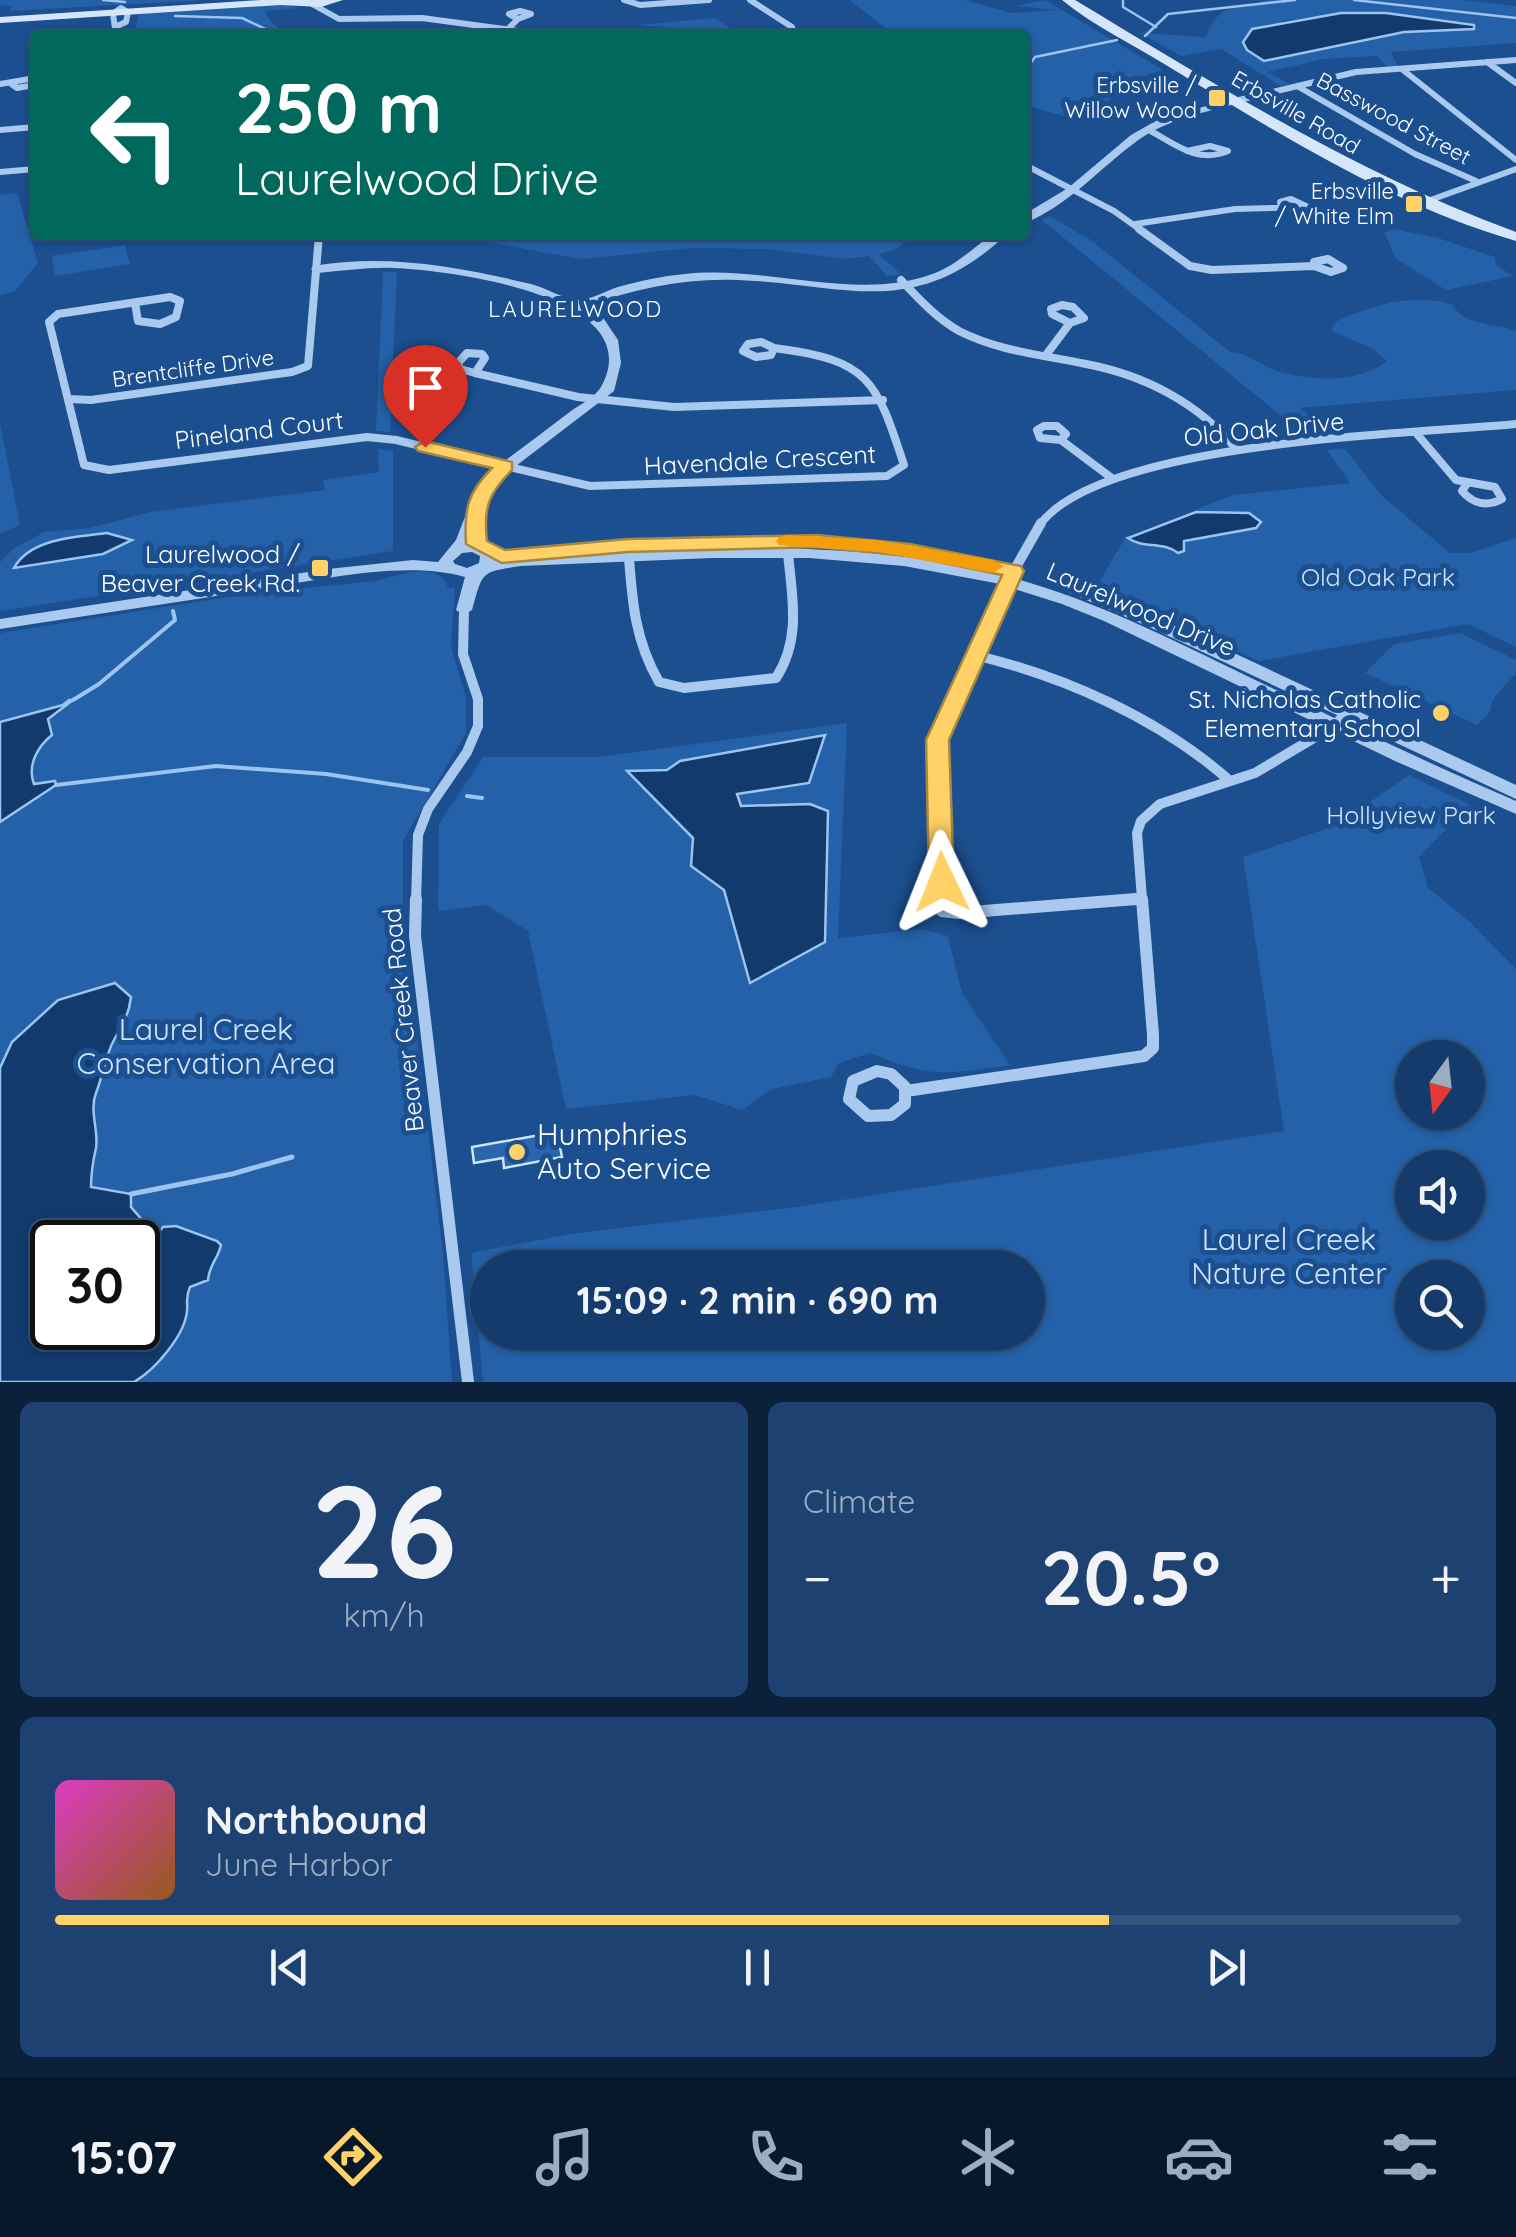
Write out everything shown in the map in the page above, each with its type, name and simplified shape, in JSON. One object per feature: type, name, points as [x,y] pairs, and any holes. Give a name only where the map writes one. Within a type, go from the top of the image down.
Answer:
[{"type":"main road","points":[[121,11],[267,0]]},
{"type":"main road","points":[[6,17],[346,0]]},
{"type":"main road","name":"Erbsville Road","points":[[1067,0],[1238,103],[1424,202],[1516,237]]},
{"type":"street","points":[[624,0],[640,5],[709,0]]},
{"type":"street","points":[[750,0],[793,30]]},
{"type":"street","points":[[321,3],[326,16],[348,20],[422,18],[500,30]]},
{"type":"street","points":[[118,30],[126,22],[121,11]]},
{"type":"street","points":[[116,30],[112,24],[121,11]]},
{"type":"street","points":[[507,30],[518,19]]},
{"type":"street","points":[[1030,216],[1072,190],[1152,128],[1238,103],[1358,76],[1516,62]]},
{"type":"street","points":[[1489,64],[1516,83]]},
{"type":"street","points":[[1404,71],[1516,160]]},
{"type":"street","points":[[0,84],[10,82],[17,88],[30,83]]},
{"type":"street","name":"Basswood Street","points":[[1299,88],[1415,154],[1476,181]]},
{"type":"street","points":[[0,143],[3,130],[30,127]]},
{"type":"street","points":[[1152,128],[1187,151],[1204,158],[1228,151],[1218,146],[1187,151]]},
{"type":"street","points":[[1030,168],[1135,224],[1190,266],[1212,270],[1314,266]]},
{"type":"street","points":[[0,172],[30,169]]},
{"type":"street","points":[[1424,202],[1516,169]]},
{"type":"street","points":[[1135,224],[1219,210],[1281,207]]},
{"type":"street","name":"Brentcliffe Drive","points":[[70,400],[302,370],[311,359],[318,240]]},
{"type":"street","points":[[577,305],[640,285],[687,277],[742,276],[845,291],[904,283],[941,276],[992,240]]},
{"type":"street","points":[[0,624],[328,574],[453,560],[480,491],[505,466],[599,399],[614,374],[616,354],[609,335],[595,317],[542,290],[419,266],[317,269]]},
{"type":"street","points":[[904,283],[957,330],[987,342],[1120,369],[1166,388],[1238,450]]},
{"type":"street","points":[[70,400],[50,318],[135,302],[170,297],[180,301],[172,321],[150,325],[138,321],[135,302]]},
{"type":"street","points":[[1046,356],[1070,324]]},
{"type":"street","points":[[475,373],[599,399],[674,408],[882,400],[873,384],[823,354],[774,348]]},
{"type":"street","name":"Pineland Court","points":[[70,400],[84,466],[98,470],[349,437],[396,440],[505,466]]},
{"type":"street","name":"Havendale Crescent","points":[[505,466],[571,483],[606,486],[887,476],[904,465],[882,400]]},
{"type":"street","name":"Old Oak Drive","points":[[1142,899],[942,911],[936,900],[942,882],[938,740],[1028,541],[1050,512],[1074,494],[1173,459],[1516,424]]},
{"type":"street","points":[[1417,434],[1454,478],[1466,485]]},
{"type":"street","points":[[1060,440],[1113,479]]},
{"type":"street","points":[[474,514],[482,550]]},
{"type":"street","points":[[628,551],[630,619],[642,654],[659,682],[684,688],[776,678],[788,664],[796,606],[787,546]]},
{"type":"street","name":"Laurelwood Drive","points":[[453,560],[482,550],[511,557],[787,546],[1011,576],[1339,721],[1516,808]]},
{"type":"street","name":"Beaver Creek Road","points":[[464,610],[473,577],[490,558],[482,550]]},
{"type":"street","name":"Laurelwood Drive","points":[[453,560],[480,570],[498,564],[628,551]]},
{"type":"street","name":"Beaver Creek Road","points":[[453,560],[464,610],[463,654],[478,699],[478,726],[467,752],[428,809],[418,835],[415,936],[468,1382]]},
{"type":"street","points":[[974,654],[1049,676],[1190,749],[1230,781]]},
{"type":"street","points":[[906,1091],[1144,1056],[1153,1048],[1154,1036],[1138,833],[1141,821],[1160,804],[1255,773],[1339,721]]},
{"type":"street","name":"Laurelwood Drive","points":[[1339,721],[1516,793]]},
{"type":"street","points":[[867,1072],[891,1074],[906,1091],[905,1104],[899,1111],[878,1118],[861,1112],[849,1099],[853,1080],[867,1072]]},
{"type":"green space","points":[[0,0],[205,0],[11,11],[11,6],[0,5]]},
{"type":"green space","points":[[849,0],[965,0],[1011,13],[1056,10],[1015,6],[1045,0],[1163,70],[1132,80],[1084,122],[1030,106],[1030,30],[888,30]]},
{"type":"green space","points":[[1266,0],[1463,0],[1516,6],[1516,43],[1391,52],[1398,67],[1388,68],[1377,56],[1324,59],[1267,72],[1290,84],[1281,86],[1221,49],[1181,56],[1140,33],[1206,37],[1223,12]],"holes":[[[1341,13],[1385,13],[1474,28],[1404,32],[1264,61],[1282,21]]]},
{"type":"green space","points":[[284,5],[300,8],[265,11],[271,22],[283,30],[135,30],[139,14]]},
{"type":"green space","points":[[715,18],[740,30],[708,30],[636,25]]},
{"type":"green space","points":[[17,193],[38,263],[14,292],[0,295],[0,195]]},
{"type":"green space","points":[[1049,216],[1091,240],[1230,352],[1273,370],[1335,378],[1376,368],[1387,361],[1373,349],[1332,331],[1335,322],[1392,303],[1437,301],[1452,304],[1472,320],[1516,331],[1516,390],[1300,408],[1333,436],[1308,438],[1042,220]]},
{"type":"green space","points":[[1393,229],[1438,238],[1495,257],[1496,265],[1513,276],[1446,290],[1395,258],[1385,233]]},
{"type":"green space","points":[[477,240],[909,240],[894,250],[878,254],[901,274],[887,276],[869,256],[846,259],[767,249],[690,248],[581,259]]},
{"type":"green space","points":[[125,245],[130,264],[55,276],[52,256]]},
{"type":"green space","points":[[383,272],[397,272],[390,432],[376,431]]},
{"type":"green space","points":[[0,424],[20,525],[0,534]]},
{"type":"green space","name":"Old Oak Park","points":[[1344,448],[1382,496],[1450,553],[1471,553],[1516,538],[1516,647],[1468,624],[1259,661],[1096,587],[1127,535],[1133,542],[1169,546],[1183,552],[1184,541],[1249,513],[1194,510],[1234,495],[1350,483],[1327,450]]},
{"type":"green space","points":[[378,449],[393,451],[393,551],[0,611],[0,562],[13,549],[44,532],[90,528],[150,512],[325,490],[323,480],[379,472]]},
{"type":"green space","name":"Laurel Creek Conservation Area","points":[[410,572],[438,575],[448,588],[455,587],[451,647],[466,697],[466,733],[403,841],[403,922],[443,1254],[452,1382],[0,1382],[0,633],[253,593],[375,581]]},
{"type":"green space","points":[[1460,633],[1516,660],[1516,673],[1477,725],[1365,673],[1394,644]]},
{"type":"green space","points":[[847,723],[838,938],[923,929],[948,936],[962,993],[1010,1065],[970,1071],[925,1071],[870,1053],[839,1063],[831,1077],[772,1089],[742,1110],[695,1095],[566,1109],[528,931],[486,905],[438,911],[439,824],[483,757],[599,757]],"holes":[[[667,770],[809,783],[737,793],[740,806],[810,804],[750,983],[724,890],[691,866],[693,838],[628,772]]]},
{"type":"green space","name":"Laurel Creek Nature Center","points":[[1409,775],[1470,805],[1419,857],[1428,888],[1470,922],[1516,969],[1516,1382],[483,1382],[480,1350],[1045,1350],[1045,1250],[487,1250],[570,1234],[796,1207],[1284,1131],[1243,857],[1337,825]]},
{"type":"shaded area","points":[[1341,13],[1386,13],[1474,25],[1474,29],[1404,32],[1264,61],[1247,50],[1243,42],[1252,29]]},
{"type":"shaded area","points":[[1196,512],[1249,513],[1261,522],[1256,528],[1184,541],[1184,551],[1178,553],[1128,538]]},
{"type":"shaded area","points":[[107,533],[132,540],[103,554],[14,568],[31,550],[43,545]]},
{"type":"shaded area","points":[[73,700],[48,719],[52,735],[33,764],[34,784],[55,781],[56,785],[0,822],[0,722]]},
{"type":"shaded area","points":[[825,735],[809,783],[737,794],[741,806],[810,804],[828,811],[825,942],[750,983],[724,890],[691,866],[693,838],[627,771],[667,770],[680,761]]},
{"type":"shaded area","points":[[115,983],[131,997],[94,1100],[97,1141],[91,1187],[131,1194],[131,1207],[142,1220],[30,1220],[30,1350],[160,1350],[160,1231],[176,1226],[221,1245],[208,1280],[190,1287],[185,1320],[175,1341],[134,1382],[0,1382],[0,1068],[12,1042],[58,1000]]},
{"type":"building","name":"Humphries Auto Service","points":[[557,1132],[562,1157],[504,1168],[503,1158],[474,1163],[472,1147]]},
{"type":"waterway","points":[[103,0],[125,2]]},
{"type":"waterway","points":[[1123,0],[1123,7],[1155,26]]},
{"type":"waterway","points":[[1155,26],[1168,14],[1295,0]]},
{"type":"waterway","points":[[1354,0],[1516,18]]},
{"type":"waterway","points":[[175,16],[242,18],[267,30]]},
{"type":"waterway","points":[[1145,36],[1155,26]]},
{"type":"waterway","points":[[1030,64],[1035,57],[1117,40]]},
{"type":"waterway","points":[[73,700],[99,684],[175,620],[173,611]]},
{"type":"waterway","points":[[56,785],[216,766],[326,774],[428,790]]},
{"type":"waterway","points":[[467,796],[482,798]]},
{"type":"waterway","points":[[131,1194],[232,1174],[292,1157]]},
{"type":"slow traffic","points":[[787,541],[878,546],[993,566]]},
{"type":"place","name":"Erbsville / Willow Wood","points":[[1217,98]]},
{"type":"place","name":"Erbsville / White Elm","points":[[1414,204]]},
{"type":"place","name":"Laurelwood / Beaver Creek Rd.","points":[[320,568]]},
{"type":"place","name":"St. Nicholas Catholic Elementary School","points":[[1441,713]]},
{"type":"place","name":"Humphries Auto Service","points":[[517,1152]]},
{"type":"district","name":"LAURELWOOD","points":[[576,309]]},
{"type":"route","points":[[425,447],[505,466],[480,491],[474,514],[477,544],[502,556],[628,546],[817,541],[937,554],[1014,571],[938,740],[942,882]]},
{"type":"park label","name":"Hollyview Park","points":[[1411,815]]}]
